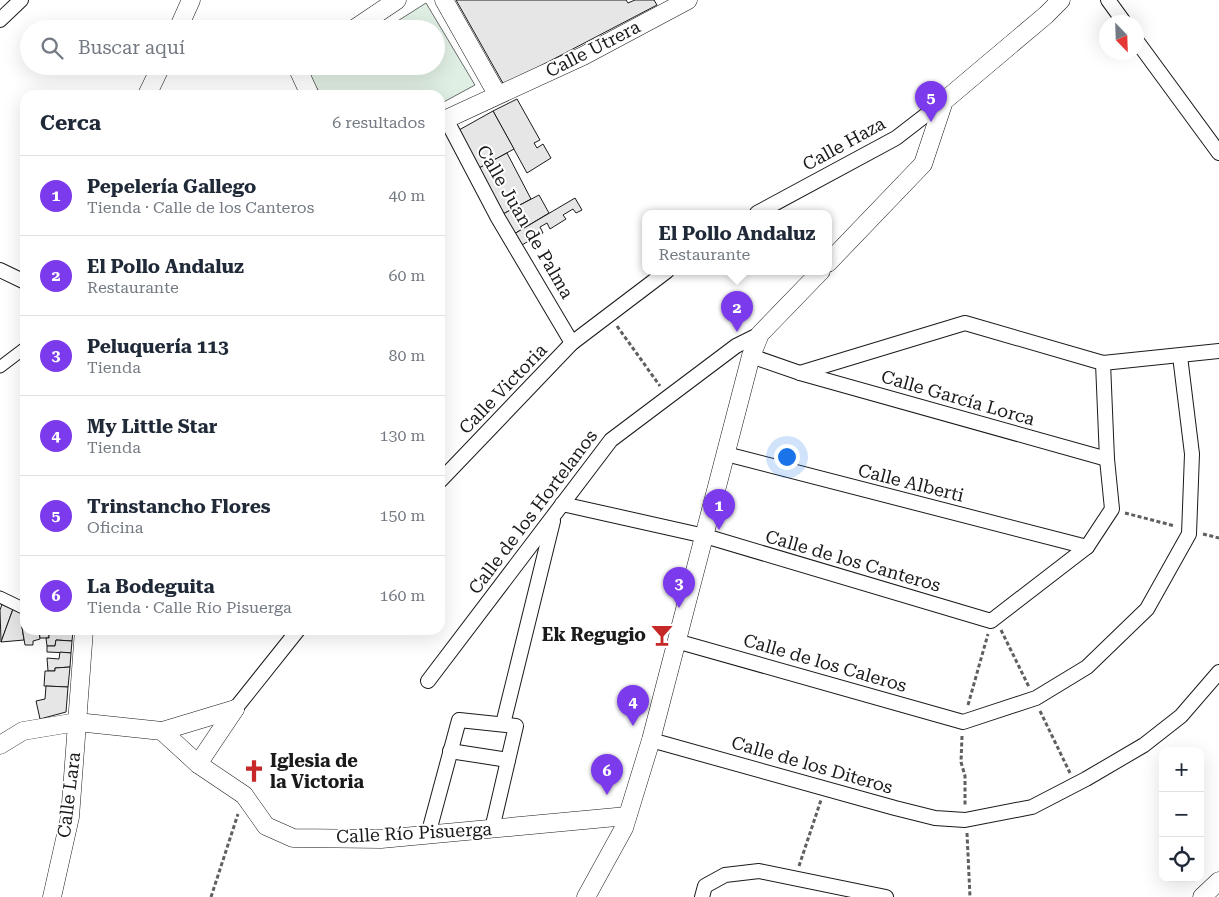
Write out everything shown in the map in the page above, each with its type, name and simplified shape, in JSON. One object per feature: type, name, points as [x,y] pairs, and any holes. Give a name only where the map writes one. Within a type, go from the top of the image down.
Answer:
[{"type":"street","points":[[0,20],[20,0]]},
{"type":"street","points":[[182,20],[191,0]]},
{"type":"street","points":[[367,20],[397,0]]},
{"type":"street","points":[[444,0],[497,94]]},
{"type":"street","name":"Calle Utrera","points":[[445,119],[583,56],[688,0]]},
{"type":"street","points":[[832,259],[923,164],[944,101],[1046,15],[1061,0]]},
{"type":"street","points":[[1108,0],[1119,15]]},
{"type":"street","points":[[1144,51],[1219,153]]},
{"type":"street","points":[[149,90],[157,75]]},
{"type":"street","points":[[301,75],[308,90]]},
{"type":"street","name":"Calle Haza","points":[[763,210],[896,138],[944,101]]},
{"type":"street","name":"Calle Juan de Palma","points":[[445,124],[572,343]]},
{"type":"street","points":[[0,270],[20,280]]},
{"type":"street","points":[[572,343],[662,275]]},
{"type":"street","points":[[591,895],[624,828],[651,740],[751,356],[760,334],[816,275]]},
{"type":"street","points":[[800,373],[965,322],[1103,363],[1219,351]]},
{"type":"street","name":"Calle de los Hortelanos","points":[[428,680],[559,510],[610,440],[736,346],[760,334]]},
{"type":"street","name":"Calle Victoria","points":[[445,476],[572,343]]},
{"type":"street","points":[[0,367],[20,352]]},
{"type":"street","name":"Calle García Lorca","points":[[751,356],[800,373],[1106,459]]},
{"type":"street","points":[[964,722],[1036,698],[1087,667],[1147,609],[1189,534],[1192,454],[1180,356]]},
{"type":"street","points":[[991,621],[1087,547],[1112,509],[1106,459],[1103,363]]},
{"type":"street","name":"Calle Alberti","points":[[726,454],[1087,547]]},
{"type":"street","points":[[503,724],[559,510]]},
{"type":"street","name":"Calle de los Canteros","points":[[559,510],[705,536],[991,621]]},
{"type":"street","points":[[0,597],[20,606]]},
{"type":"street","name":"Calle Lara","points":[[52,897],[70,817],[84,635]]},
{"type":"street","points":[[198,764],[235,709],[294,635]]},
{"type":"street","name":"Calle de los Caleros","points":[[676,641],[964,722]]},
{"type":"street","name":"Calle de los Diteros","points":[[651,740],[935,818],[966,820],[1032,807],[1086,780],[1144,745],[1182,716],[1219,672]]},
{"type":"street","points":[[0,745],[23,731],[77,722],[162,732],[235,709]]},
{"type":"street","points":[[428,834],[458,720],[516,726],[492,829]]},
{"type":"street","name":"Calle Río Pisuerga","points":[[162,732],[198,764],[244,795],[266,826],[293,838],[381,839],[627,816]]},
{"type":"street","points":[[450,751],[508,760]]},
{"type":"street","points":[[702,897],[705,886],[725,875],[759,871],[877,896]]},
{"type":"street","points":[[1202,897],[1219,881]]},
{"type":"path","points":[[609,316],[668,397]]},
{"type":"path","points":[[1112,509],[1183,528]]},
{"type":"path","points":[[1201,533],[1219,538]]},
{"type":"path","points":[[970,897],[965,776],[961,762],[964,722],[991,621]]},
{"type":"path","points":[[795,878],[825,788]]},
{"type":"path","points":[[211,897],[244,795]]},
{"type":"green space","points":[[426,3],[436,20],[399,20]]},
{"type":"green space","points":[[445,35],[475,85],[445,101],[445,90],[318,90],[309,76],[445,75]]},
{"type":"building","points":[[456,0],[626,0],[628,3],[635,0],[654,0],[657,5],[504,85]]},
{"type":"building","points":[[517,99],[540,140],[534,143],[537,148],[543,144],[551,158],[527,173],[493,111]]},
{"type":"building","points":[[493,111],[514,149],[479,168],[459,130]]},
{"type":"building","points":[[507,153],[531,199],[503,214],[479,168]]},
{"type":"building","points":[[539,195],[549,213],[514,234],[503,214]]},
{"type":"building","points":[[575,198],[582,210],[576,213],[573,209],[563,215],[566,219],[550,229],[547,223],[540,227],[543,233],[520,246],[514,234]]},
{"type":"building","points":[[2,604],[13,609],[1,642],[0,610]]},
{"type":"building","points":[[13,609],[20,612],[20,635],[23,635],[24,640],[1,642]]},
{"type":"building","points":[[23,635],[40,635],[40,639],[33,641],[33,645],[25,645]]},
{"type":"building","points":[[40,635],[49,635],[49,638],[40,638]]},
{"type":"building","points":[[49,635],[73,635],[72,641],[56,640],[55,646],[47,646],[46,638],[49,638]]},
{"type":"building","points":[[56,640],[72,641],[71,653],[47,652],[47,646],[55,646]]},
{"type":"building","points":[[60,652],[71,653],[70,667],[55,668],[55,671],[48,671],[47,658],[59,659]]},
{"type":"building","points":[[70,667],[68,687],[44,686],[45,671],[55,671],[55,668]]},
{"type":"building","points":[[46,686],[68,687],[66,712],[40,719],[36,701],[45,699]]},
{"type":"place","name":"Trinstancho Flores","points":[[931,122]]},
{"type":"place","name":"El Pollo Andaluz","points":[[737,332]]},
{"type":"place","name":"Pepelería Gallego","points":[[719,530]]},
{"type":"place","name":"Peluquería 113","points":[[679,608]]},
{"type":"place","name":"Ek Regugio","points":[[662,635]]},
{"type":"place","name":"My Little Star","points":[[633,726]]},
{"type":"place","name":"Iglesia de la Victoria","points":[[254,771]]},
{"type":"place","name":"La Bodeguita","points":[[607,795]]}]
